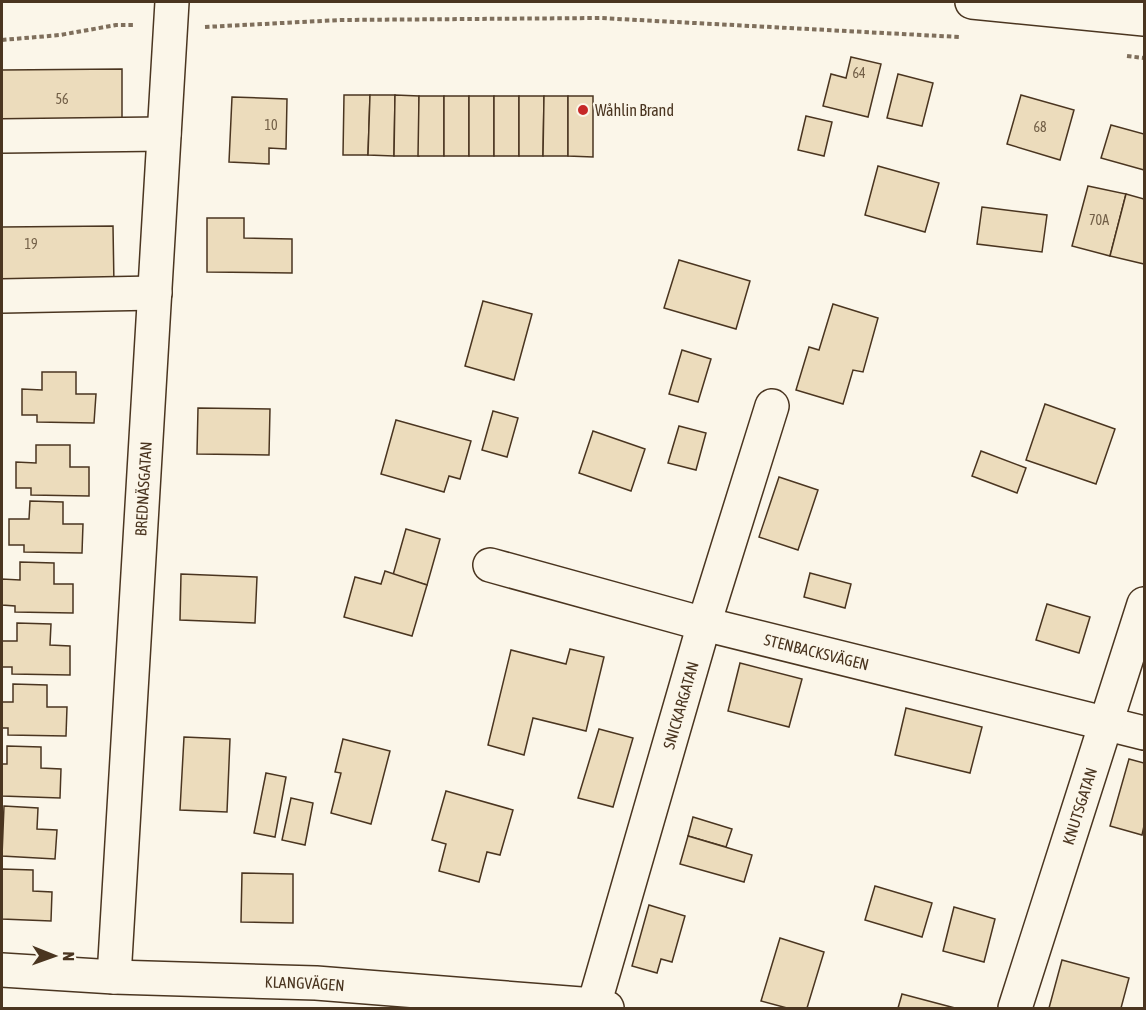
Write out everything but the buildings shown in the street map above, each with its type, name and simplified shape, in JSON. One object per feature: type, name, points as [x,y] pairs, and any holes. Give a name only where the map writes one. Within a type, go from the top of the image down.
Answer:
[{"type":"street","points":[[972,2],[1144,20]]},
{"type":"street","name":"BREDNÄSGATAN","points":[[114,977],[172,14]]},
{"type":"street","points":[[2,136],[164,134]]},
{"type":"street","points":[[2,296],[155,293]]},
{"type":"street","name":"SNICKARGATAN","points":[[601,1007],[704,624],[772,406]]},
{"type":"street","name":"STENBACKSVÄGEN","points":[[490,565],[704,624],[1144,733]]},
{"type":"street","name":"KNUTSGATAN","points":[[1015,1008],[1144,604]]},
{"type":"street","name":"KLANGVÄGEN","points":[[2,970],[114,977],[312,995],[601,1007]]},
{"type":"path","points":[[2,40],[60,35],[172,14],[226,27],[340,20],[600,18],[967,37]]},
{"type":"path","points":[[1121,55],[1144,58]]},
{"type":"place","name":"Wåhlin Brand","points":[[583,110]]}]
